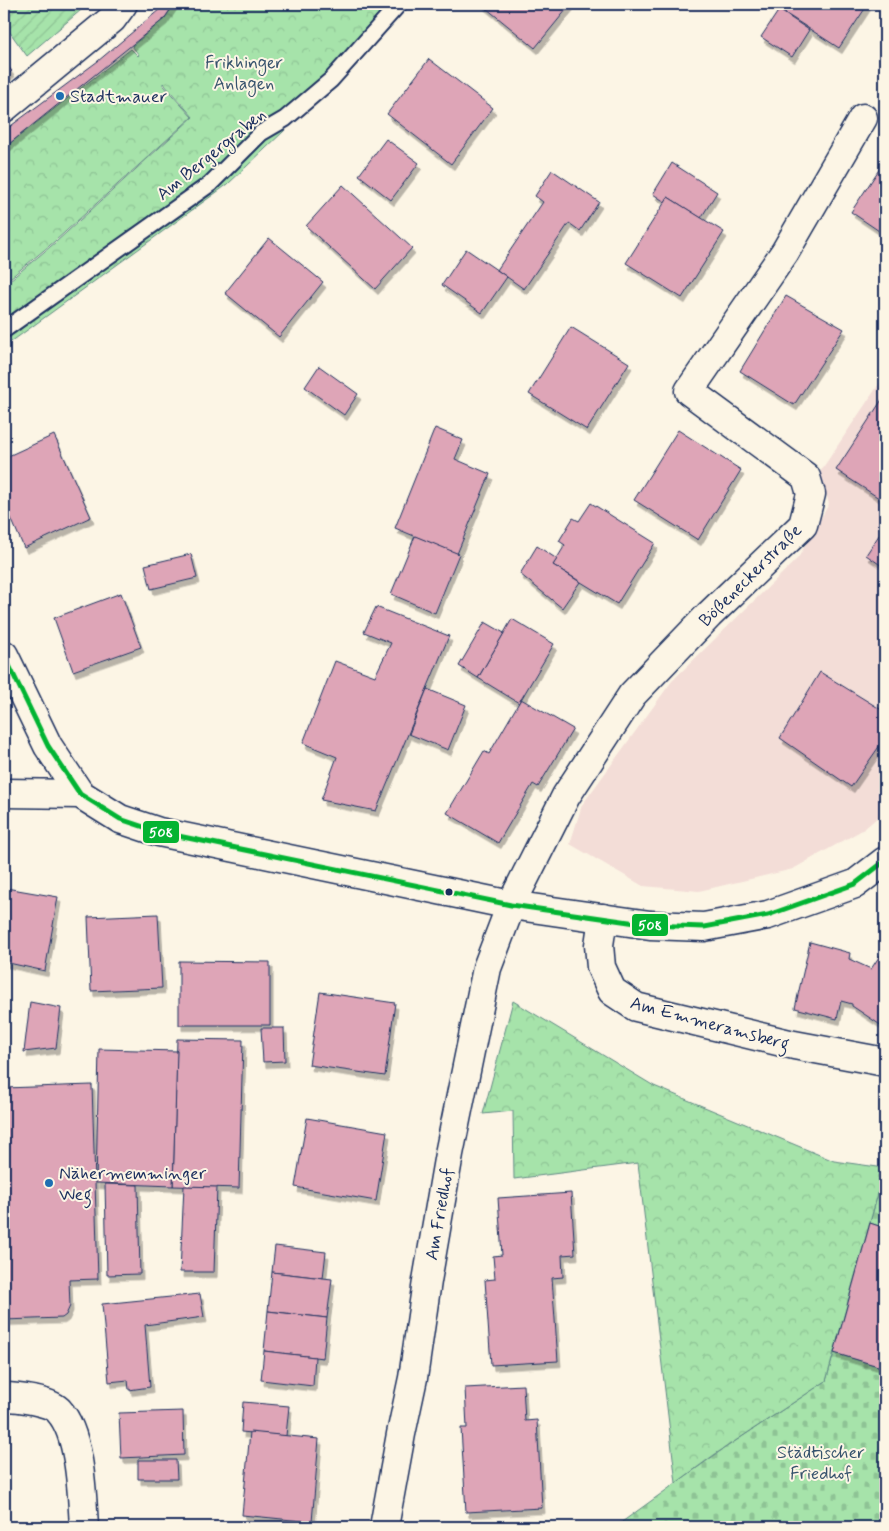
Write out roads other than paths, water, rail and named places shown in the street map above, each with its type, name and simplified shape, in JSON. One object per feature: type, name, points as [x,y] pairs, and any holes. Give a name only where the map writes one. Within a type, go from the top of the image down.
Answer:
[{"type":"street","points":[[4,108],[112,18],[123,4]]},
{"type":"street","name":"Bößeneckerstraße","points":[[511,905],[566,796],[632,695],[708,615],[803,526],[811,494],[806,478],[689,391],[785,252],[863,118]]},
{"type":"street","points":[[4,655],[48,746],[80,794],[120,819],[159,832],[511,905],[650,925],[704,927],[768,914],[855,884],[885,861]]},
{"type":"street","points":[[4,793],[80,794]]},
{"type":"street","name":"Am Friedhof","points":[[384,1527],[413,1378],[449,1154],[487,968],[511,905]]},
{"type":"street","name":"Am Emmeramsberg","points":[[603,918],[599,945],[601,966],[612,991],[636,1007],[794,1045],[885,1062]]},
{"type":"street","points":[[4,1397],[34,1400],[59,1409],[70,1428],[78,1460],[84,1527]]},
{"type":"lane","name":"Am Bergergraben","points":[[4,330],[210,184],[261,133],[285,119],[332,80],[399,4]]},
{"type":"place","name":"Stadtmauer","points":[[60,96]]},
{"type":"place","name":"Nähermemminger Weg","points":[[49,1183]]},
{"type":"park label","name":"Frikhinger Anlagen","points":[[244,72]]},
{"type":"park label","name":"Städtischer Friedhof","points":[[821,1462]]}]
